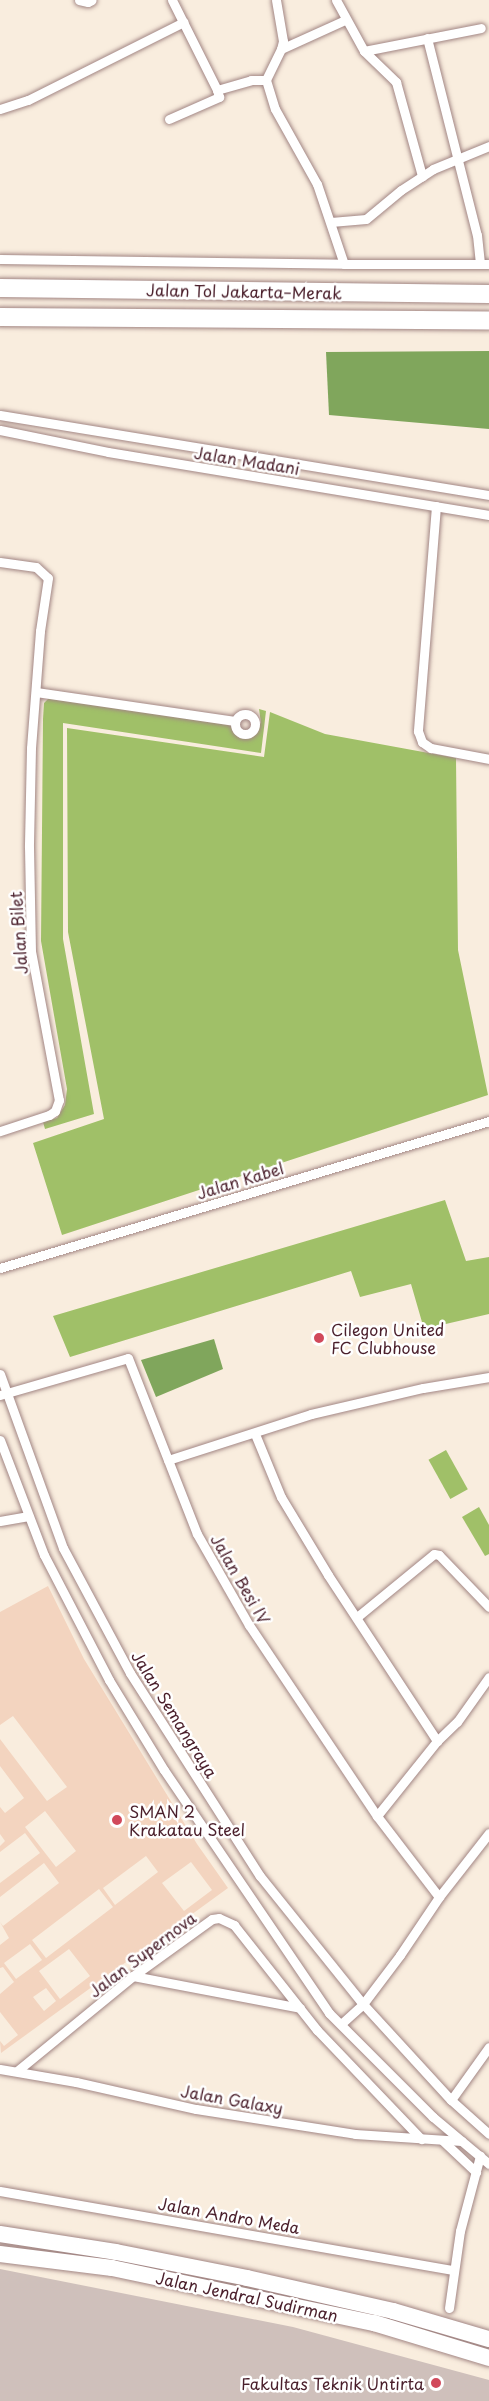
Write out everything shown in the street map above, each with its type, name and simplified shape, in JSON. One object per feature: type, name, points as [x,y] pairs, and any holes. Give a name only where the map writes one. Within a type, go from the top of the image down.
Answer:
[{"type":"highway","name":"Jalan Tol Jakarta–Merak","points":[[0,288],[489,294]]},
{"type":"highway","name":"Jalan Tol Jakarta–Merak","points":[[0,317],[489,320]]},
{"type":"highway","points":[[0,2234],[116,2252],[247,2278],[393,2311],[489,2339]]},
{"type":"highway","name":"Jalan Jendral Sudirman","points":[[0,2254],[112,2268],[362,2320],[489,2358]]},
{"type":"street","points":[[79,0],[92,0]]},
{"type":"street","points":[[169,119],[219,96],[172,0]]},
{"type":"street","points":[[276,0],[283,41],[266,80],[275,109],[316,184],[344,264]]},
{"type":"street","points":[[336,0],[345,21],[364,51],[396,82],[422,176]]},
{"type":"street","points":[[281,49],[345,21]]},
{"type":"street","points":[[0,109],[28,100],[184,22]]},
{"type":"street","points":[[364,51],[481,28]]},
{"type":"street","points":[[0,259],[484,264],[428,38]]},
{"type":"street","points":[[217,90],[250,80],[266,80]]},
{"type":"street","points":[[331,222],[366,219],[422,176],[489,146]]},
{"type":"street","name":"Jalan Madani","points":[[0,415],[489,495]]},
{"type":"street","name":"Jalan Madani","points":[[0,430],[86,448],[489,515]]},
{"type":"street","points":[[436,506],[418,731],[422,742],[431,748],[489,759]]},
{"type":"street","name":"Jalan Bilet","points":[[0,562],[36,567],[48,578],[40,631],[29,814],[31,951],[59,1100],[55,1111],[49,1115],[0,1131]]},
{"type":"street","points":[[36,692],[235,721]]},
{"type":"street","name":"Jalan Kabel","points":[[0,1268],[489,1121]]},
{"type":"street","name":"Jalan Besi IV","points":[[3,1394],[128,1358],[197,1534],[249,1625],[377,1816],[439,1897]]},
{"type":"street","name":"Jalan Semangraya","points":[[0,1374],[3,1394],[63,1548],[130,1673],[260,1876],[363,2004],[451,2100],[489,2134]]},
{"type":"street","points":[[168,1460],[322,1412],[423,1388],[489,1377]]},
{"type":"street","points":[[255,1434],[281,1497],[437,1741]]},
{"type":"street","points":[[0,1440],[44,1555],[109,1680],[164,1770],[314,1992],[341,2024],[433,2117],[489,2164]]},
{"type":"street","points":[[0,1521],[29,1516]]},
{"type":"street","points":[[357,1617],[434,1554],[439,1555],[489,1607]]},
{"type":"street","points":[[377,1816],[437,1741],[456,1722],[489,1677]]},
{"type":"street","points":[[341,2024],[363,2004],[439,1897],[489,1833]]},
{"type":"street","name":"Jalan Supernova","points":[[17,2071],[133,1976],[212,1919],[219,1918],[234,1925],[300,2008]]},
{"type":"street","points":[[133,1976],[300,2008],[317,2030],[421,2139]]},
{"type":"street","points":[[451,2100],[489,2047]]},
{"type":"street","name":"Jalan Galaxy","points":[[0,2069],[196,2109],[355,2134],[462,2141]]},
{"type":"street","points":[[442,2140],[476,2172]]},
{"type":"street","points":[[449,2308],[460,2231],[480,2156]]},
{"type":"street","name":"Jalan Andro Meda","points":[[0,2191],[453,2270]]},
{"type":"shaded area","name":"SMAN 2 Krakatau Steel","points":[[48,1586],[84,1659],[197,1844],[228,1888],[1,2053],[0,2041],[4,2046],[18,2035],[0,2012],[0,1994],[14,1982],[3,1967],[0,1968],[0,1945],[9,1938],[0,1922],[3,1926],[59,1883],[44,1863],[0,1897],[0,1883],[40,1853],[25,1833],[0,1852],[0,1846],[5,1841],[0,1834],[0,1807],[5,1813],[24,1798],[0,1766],[0,1739],[47,1801],[67,1787],[13,1716],[0,1725],[0,1612]],"holes":[[[45,1811],[76,1851],[56,1867],[25,1827]],[[146,1856],[158,1872],[115,1905],[103,1888]],[[191,1862],[212,1890],[184,1911],[162,1883]],[[99,1889],[113,1907],[46,1958],[32,1940]],[[30,1944],[42,1960],[16,1979],[4,1963]],[[69,1949],[90,1976],[60,1999],[39,1971]],[[46,1988],[56,2001],[44,2011],[33,1997]]]},
{"type":"shaded area","points":[[0,2269],[293,2327],[489,2380],[489,2401],[0,2401]]},
{"type":"green space","points":[[489,351],[489,429],[329,415],[326,352]]},
{"type":"green space","points":[[49,698],[236,725],[238,730],[251,732],[261,723],[259,709],[266,711],[261,753],[63,723],[63,939],[94,1114],[45,1129],[43,1122],[57,1118],[65,1105],[67,1089],[41,941],[43,719],[44,703]]},
{"type":"green space","points":[[270,712],[325,734],[456,758],[458,950],[488,1095],[62,1235],[33,1143],[104,1119],[68,932],[67,728],[264,757]]},
{"type":"green space","points":[[445,1200],[466,1261],[489,1257],[489,1314],[424,1329],[411,1284],[360,1297],[351,1271],[70,1357],[53,1316]]},
{"type":"green space","points":[[214,1339],[223,1369],[156,1397],[141,1360]]},
{"type":"green space","points":[[446,1450],[468,1489],[450,1499],[429,1460]]},
{"type":"green space","points":[[479,1507],[489,1525],[489,1554],[485,1556],[462,1517]]},
{"type":"place","name":"Cilegon United FC Clubhouse","points":[[319,1338]]},
{"type":"place","name":"SMAN 2 Krakatau Steel","points":[[117,1820]]},
{"type":"place","name":"Fakultas Teknik Untirta","points":[[436,2383]]}]
